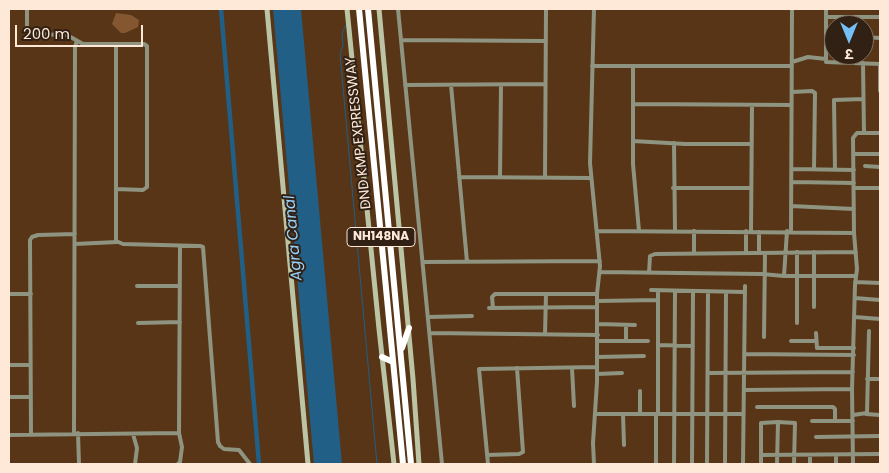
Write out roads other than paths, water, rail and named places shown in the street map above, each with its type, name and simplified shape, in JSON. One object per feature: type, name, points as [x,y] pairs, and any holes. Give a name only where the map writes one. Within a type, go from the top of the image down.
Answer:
[{"type":"highway","name":"DND KMP EXPRESSWAY","points":[[359,9],[403,464]]},
{"type":"highway","name":"DND KMP EXPRESSWAY","points":[[368,9],[412,464]]},
{"type":"highway","points":[[401,351],[409,328]]},
{"type":"highway","points":[[382,358],[393,362]]},
{"type":"street","points":[[27,9],[27,27],[30,33],[39,35],[67,35],[83,44],[144,44],[148,49],[147,187],[143,190],[116,189]]},
{"type":"street","points":[[267,9],[308,464]]},
{"type":"street","points":[[347,9],[394,464]]},
{"type":"street","points":[[379,9],[409,328],[419,464]]},
{"type":"street","points":[[398,9],[442,464]]},
{"type":"street","points":[[546,9],[546,177]]},
{"type":"street","points":[[594,9],[590,151],[600,260],[597,301],[598,341],[593,443],[594,464]]},
{"type":"street","points":[[784,276],[785,252],[792,206],[792,9]]},
{"type":"street","points":[[401,40],[546,41]]},
{"type":"street","points":[[77,41],[75,47],[75,244],[76,433],[79,464]]},
{"type":"street","points":[[116,44],[117,242]]},
{"type":"street","points":[[592,66],[792,64],[808,57],[824,59]]},
{"type":"street","points":[[880,64],[880,91]]},
{"type":"street","points":[[863,65],[864,133]]},
{"type":"street","points":[[633,67],[633,141],[639,231]]},
{"type":"street","points":[[405,84],[545,84]]},
{"type":"street","points":[[451,85],[467,262]]},
{"type":"street","points":[[500,177],[501,85]]},
{"type":"street","points":[[792,92],[812,91],[815,93],[814,169]]},
{"type":"street","points":[[834,170],[834,100],[863,99]]},
{"type":"street","points":[[633,104],[792,105]]},
{"type":"street","points":[[746,253],[751,188],[752,105]]},
{"type":"street","points":[[853,464],[852,390],[856,276],[854,135],[857,133],[880,133]]},
{"type":"street","points":[[633,141],[752,144]]},
{"type":"street","points":[[674,143],[673,188],[675,230]]},
{"type":"street","points":[[854,154],[880,154]]},
{"type":"street","points":[[865,166],[880,167]]},
{"type":"street","points":[[792,169],[854,170]]},
{"type":"street","points":[[459,177],[591,178]]},
{"type":"street","points":[[792,182],[854,183]]},
{"type":"street","points":[[673,188],[751,188]]},
{"type":"street","points":[[854,188],[880,188]]},
{"type":"street","points":[[792,206],[854,209]]},
{"type":"street","points":[[598,231],[675,230],[854,233]]},
{"type":"street","points":[[694,231],[694,253]]},
{"type":"street","points":[[759,232],[759,253]]},
{"type":"street","points":[[30,435],[30,245],[32,237],[41,234],[75,234]]},
{"type":"street","points":[[75,244],[117,242],[200,246],[204,250],[218,444],[224,448],[239,450],[250,464]]},
{"type":"street","points":[[178,464],[182,447],[179,433],[180,246]]},
{"type":"street","points":[[797,252],[797,323]]},
{"type":"street","points":[[814,252],[814,307]]},
{"type":"street","points":[[649,273],[649,258],[651,255],[856,252]]},
{"type":"street","points":[[764,337],[765,253]]},
{"type":"street","points":[[422,262],[600,260]]},
{"type":"street","points":[[600,272],[856,276]]},
{"type":"street","points":[[855,282],[880,283]]},
{"type":"street","points":[[137,286],[180,286]]},
{"type":"street","points":[[743,464],[745,286]]},
{"type":"street","points":[[651,290],[744,292]]},
{"type":"street","points":[[656,464],[659,345],[658,291]]},
{"type":"street","points":[[674,464],[675,291]]},
{"type":"street","points":[[707,464],[708,291]]},
{"type":"street","points":[[692,464],[694,292]]},
{"type":"street","points":[[725,464],[726,292]]},
{"type":"street","points":[[9,294],[31,294]]},
{"type":"street","points":[[597,308],[491,308],[492,297],[495,294],[598,294]]},
{"type":"street","points":[[546,294],[546,334]]},
{"type":"street","points":[[854,298],[880,300]]},
{"type":"street","points":[[597,301],[658,300]]},
{"type":"street","points":[[428,317],[472,316]]},
{"type":"street","points":[[854,317],[880,319]]},
{"type":"street","points":[[138,323],[180,322]]},
{"type":"street","points":[[598,324],[635,325]]},
{"type":"street","points":[[626,325],[626,341]]},
{"type":"street","points":[[866,414],[869,331]]},
{"type":"street","points":[[816,332],[816,347],[818,349],[854,348]]},
{"type":"street","points":[[430,333],[598,335]]},
{"type":"street","points":[[598,341],[648,341]]},
{"type":"street","points":[[791,341],[816,341]]},
{"type":"street","points":[[659,345],[693,346]]},
{"type":"street","points":[[744,354],[854,355]]},
{"type":"street","points":[[597,356],[644,356]]},
{"type":"street","points":[[9,365],[30,365]]},
{"type":"street","points":[[488,464],[478,370],[482,368],[597,367]]},
{"type":"street","points":[[486,455],[519,454],[523,452],[517,368]]},
{"type":"street","points":[[572,368],[574,406]]},
{"type":"street","points":[[708,373],[853,372]]},
{"type":"street","points":[[597,374],[622,373]]},
{"type":"street","points":[[867,379],[880,379]]},
{"type":"street","points":[[744,390],[852,390]]},
{"type":"street","points":[[640,391],[640,414]]},
{"type":"street","points":[[9,397],[30,397]]},
{"type":"street","points":[[757,407],[833,407],[835,409],[835,421]]},
{"type":"street","points":[[595,414],[744,414]]},
{"type":"street","points":[[623,414],[624,445]]},
{"type":"street","points":[[853,415],[880,415]]},
{"type":"street","points":[[812,421],[853,421]]},
{"type":"street","points":[[777,464],[778,422]]},
{"type":"street","points":[[761,464],[761,423],[778,422],[794,423],[794,464]]},
{"type":"street","points":[[9,435],[179,433]]},
{"type":"street","points":[[133,434],[136,448],[135,464]]},
{"type":"street","points":[[816,437],[880,436]]},
{"type":"street","points":[[761,455],[880,454]]},
{"type":"street","points":[[810,455],[810,464]]},
{"type":"street","points":[[836,455],[836,464]]},
{"type":"water","name":"Agra Canal","points":[[273,9],[301,9],[342,464],[314,464]]},
{"type":"waterway","points":[[221,9],[259,464]]},
{"type":"waterway","points":[[346,25],[342,33],[343,45],[340,54],[377,464]]}]
